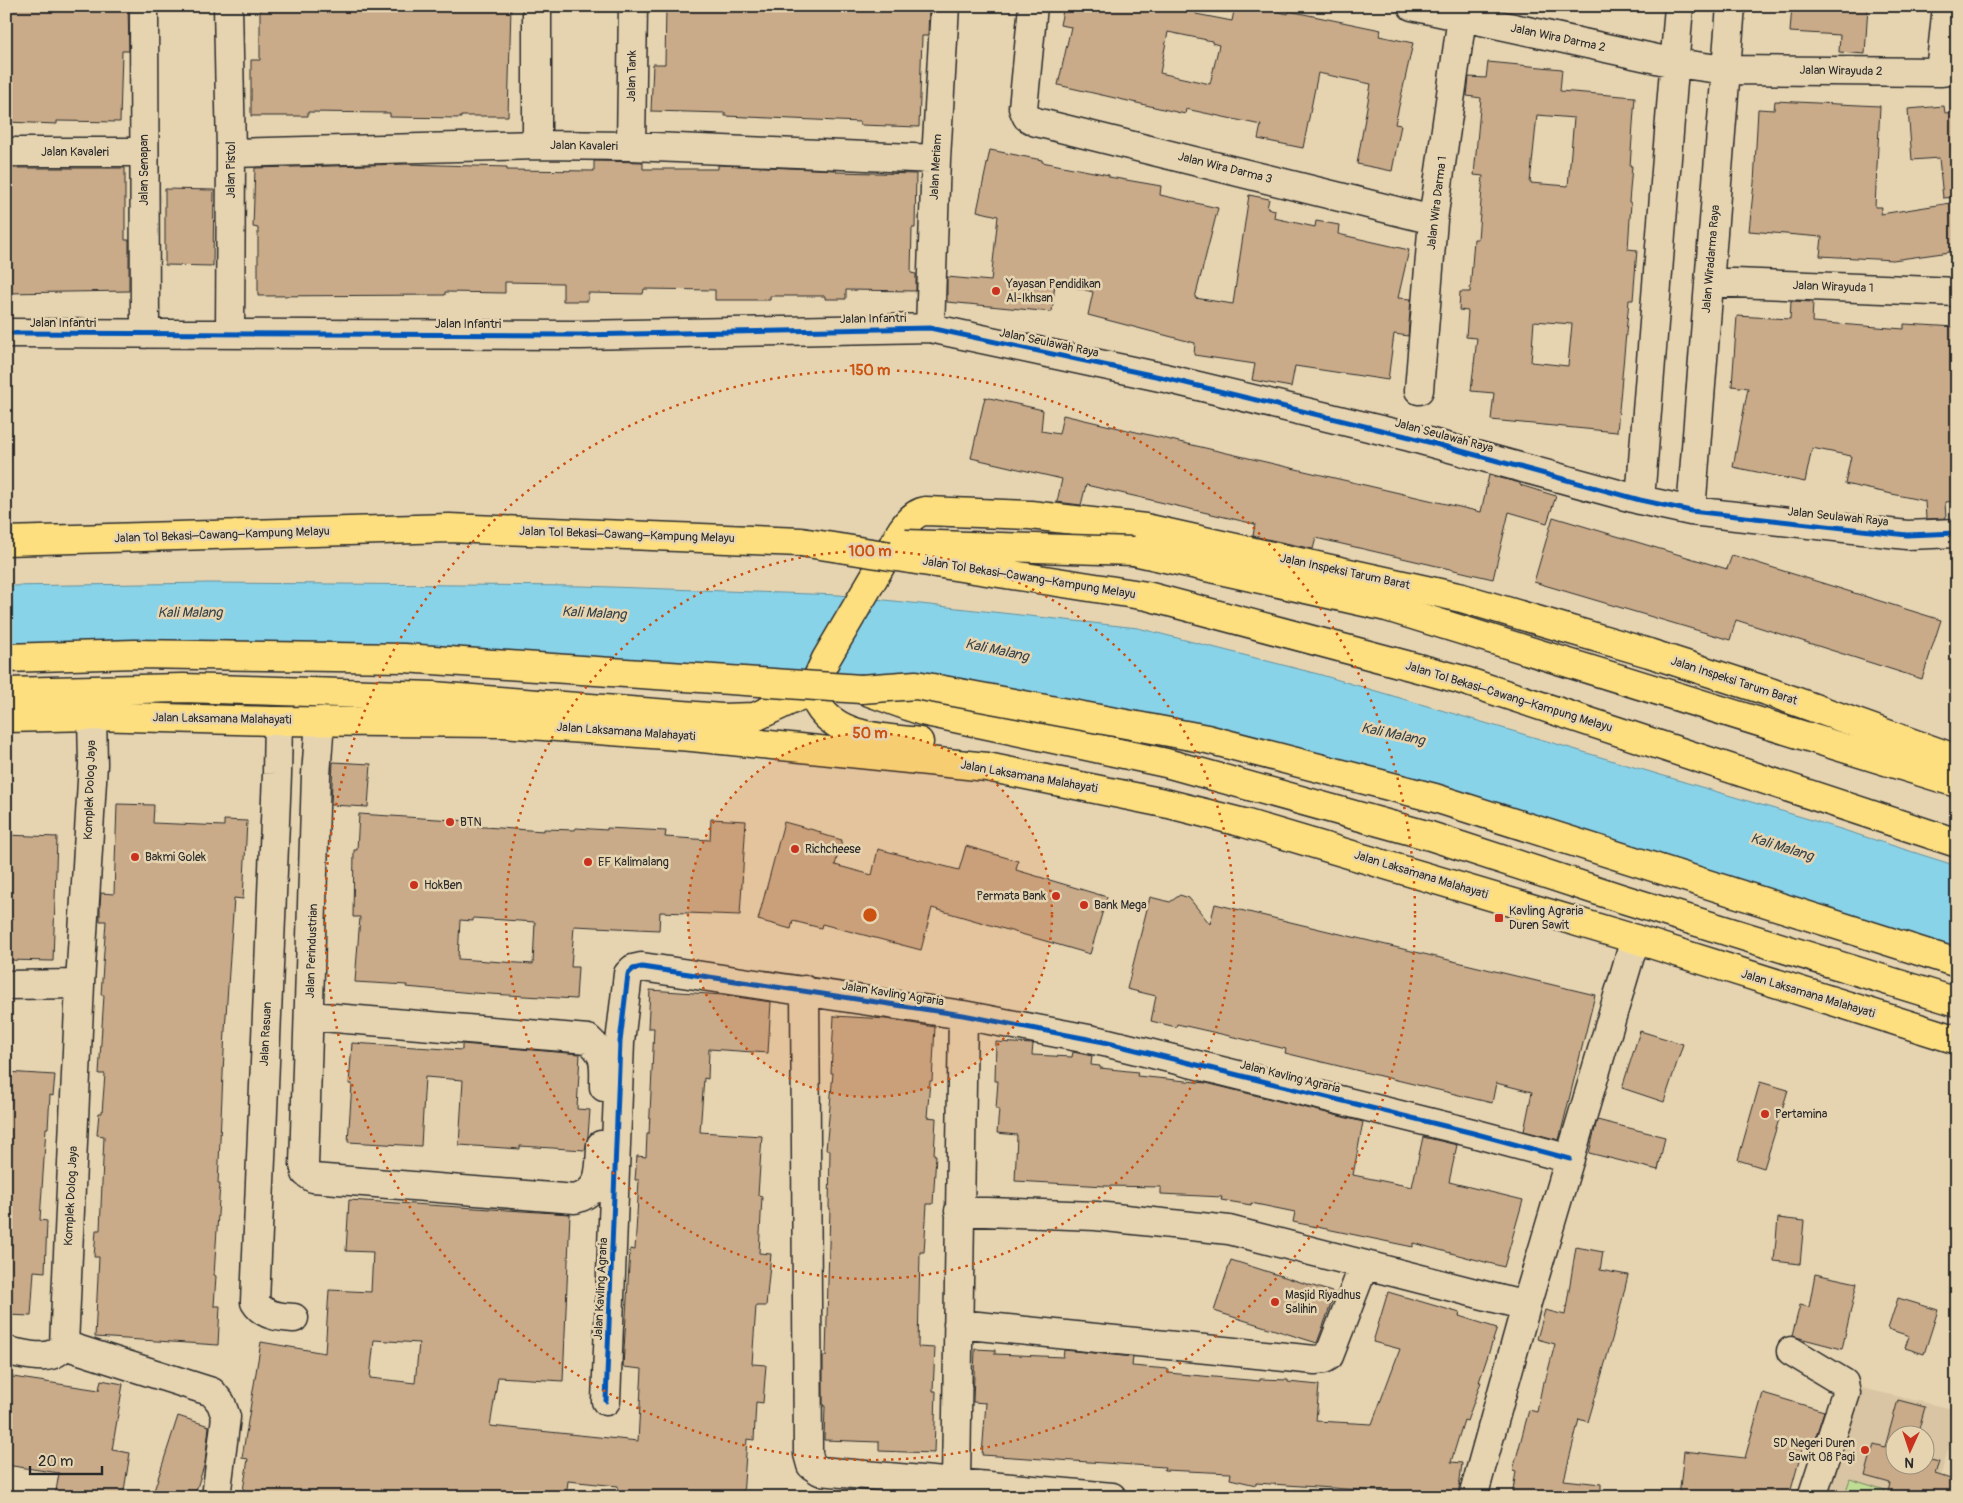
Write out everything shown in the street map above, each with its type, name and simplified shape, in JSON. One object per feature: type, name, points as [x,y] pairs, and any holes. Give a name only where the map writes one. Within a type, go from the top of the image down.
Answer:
[{"type":"main road","name":"Jalan Inspeksi Tarum Barat","points":[[813,689],[826,659],[897,538],[909,521],[919,512],[1030,515],[1144,528],[1462,598],[1649,653],[1767,691],[1951,772]]},
{"type":"main road","name":"Jalan Tol Bekasi–Cawang–Kampung Melayu","points":[[6,541],[450,528],[801,542],[1147,596],[1458,679],[1957,843]]},
{"type":"main road","points":[[801,542],[1134,551],[1387,606],[1951,772]]},
{"type":"main road","points":[[6,658],[135,654],[404,658],[861,688],[916,685],[1207,739],[1435,798],[1957,963]]},
{"type":"main road","name":"Jalan Laksamana Malahayati","points":[[6,692],[183,688],[423,696],[722,718],[756,717],[813,689]]},
{"type":"main road","points":[[861,688],[922,712],[1166,762],[1411,831],[1632,902],[1957,1002]]},
{"type":"main road","points":[[813,689],[818,706],[836,724],[857,733],[940,745],[956,750],[987,767]]},
{"type":"main road","name":"Jalan Laksamana Malahayati","points":[[6,718],[92,716],[278,721],[503,722],[692,737],[987,767],[1169,804],[1244,823],[1635,939],[1957,1040]]},
{"type":"street","name":"Jalan Senapan","points":[[144,6],[145,334]]},
{"type":"street","name":"Jalan Pistol","points":[[228,6],[231,153],[230,333]]},
{"type":"street","points":[[537,6],[537,145]]},
{"type":"street","name":"Jalan Tank","points":[[632,146],[633,6]]},
{"type":"street","name":"Jalan Meriam","points":[[930,328],[936,159],[945,6]]},
{"type":"street","name":"Jalan Wira Darma 3","points":[[1033,6],[1023,108],[1027,117],[1036,122],[1433,220]]},
{"type":"street","name":"Jalan Wira Darma 2","points":[[1412,6],[1675,63],[1726,70]]},
{"type":"street","points":[[1640,500],[1679,6]]},
{"type":"street","name":"Jalan Wiradarma Raya","points":[[1691,511],[1731,6]]},
{"type":"street","points":[[1947,6],[1948,71]]},
{"type":"street","name":"Jalan Wira Darma 1","points":[[1418,390],[1433,220],[1462,17]]},
{"type":"street","name":"Jalan Wirayuda 2","points":[[1726,70],[1948,71]]},
{"type":"street","name":"Jalan Kavaleri","points":[[231,153],[537,145],[632,146],[936,159]]},
{"type":"street","name":"Jalan Kavaleri","points":[[6,152],[144,152]]},
{"type":"street","name":"Jalan Wirayuda 1","points":[[1709,282],[1957,292]]},
{"type":"street","name":"Jalan Seulawah Raya","points":[[930,328],[1165,378],[1410,437],[1640,500],[1691,511],[1907,535],[1957,533]]},
{"type":"street","name":"Jalan Infantri","points":[[6,333],[580,335],[930,328]]},
{"type":"street","name":"Komplek Dolog Jaya","points":[[64,1345],[80,984],[93,764],[92,716]]},
{"type":"street","name":"Jalan Rasuan","points":[[278,721],[255,1302],[260,1309],[278,1317],[294,1318]]},
{"type":"street","name":"Jalan Perindustrian","points":[[310,1016],[588,1039],[602,1053],[604,1066],[600,1166],[593,1190],[576,1200],[313,1178],[306,1173],[304,1165],[316,775],[320,721]]},
{"type":"street","points":[[1473,1497],[1526,1306],[1635,939]]},
{"type":"street","name":"Jalan Kavling Agraria","points":[[606,1401],[620,1042],[628,974],[634,968],[642,967],[805,990],[963,1015],[1104,1042],[1473,1132],[1570,1159]]},
{"type":"street","points":[[6,986],[80,984]]},
{"type":"street","points":[[805,990],[808,1454],[811,1465],[820,1471],[1112,1497]]},
{"type":"street","points":[[956,1482],[963,1015]]},
{"type":"street","points":[[959,1211],[1096,1216],[1229,1230],[1526,1306]]},
{"type":"street","points":[[958,1324],[1314,1360],[1324,1359],[1329,1356],[1364,1264]]},
{"type":"street","points":[[6,1351],[47,1357],[58,1353],[64,1345],[212,1392],[221,1403],[226,1417],[217,1489]]},
{"type":"street","points":[[1791,1351],[1840,1379],[1844,1383],[1846,1393],[1812,1497]]},
{"type":"shaded area","name":"SD Negeri Duren Sawit 08 Pagi","points":[[1853,1386],[1957,1410],[1957,1421],[1934,1497],[1821,1497]]},
{"type":"green space","points":[[1850,1479],[1885,1490],[1883,1497],[1844,1497]]},
{"type":"water","name":"Kali Malang","points":[[211,583],[582,586],[839,595],[1138,628],[1318,674],[1815,821],[1957,866],[1957,963],[1322,769],[916,685],[404,658],[6,658],[6,586]]},
{"type":"building","points":[[6,6],[128,6],[129,51],[122,51],[120,122],[57,121],[57,124],[6,122]]},
{"type":"building","points":[[295,6],[511,6],[508,116],[461,116],[461,118],[390,117],[390,113],[308,112],[308,116],[251,116],[251,60],[260,60],[260,9],[295,9]]},
{"type":"building","points":[[738,6],[929,6],[928,36],[922,36],[919,127],[860,125],[860,122],[725,116],[725,113],[651,111],[653,64],[665,64],[666,7],[738,9]]},
{"type":"building","points":[[1064,6],[1198,6],[1196,14],[1232,21],[1235,6],[1254,6],[1288,14],[1289,11],[1381,30],[1379,36],[1413,43],[1395,124],[1401,125],[1392,171],[1357,164],[1371,84],[1318,73],[1303,148],[1258,139],[1261,125],[1186,109],[1185,114],[1058,85],[1071,27],[1060,25]],"holes":[[[1168,32],[1212,41],[1212,43],[1219,45],[1210,84],[1160,73]]]},
{"type":"building","points":[[1792,6],[1868,6],[1865,54],[1839,52],[1840,35],[1790,32]]},
{"type":"building","points":[[1488,62],[1562,69],[1560,91],[1635,97],[1630,166],[1632,166],[1628,249],[1637,250],[1633,300],[1629,300],[1617,432],[1491,420],[1494,393],[1471,391],[1477,338],[1466,337],[1468,311],[1459,310],[1460,292],[1470,292],[1474,239],[1478,239],[1483,176],[1474,175],[1481,98],[1467,96],[1469,77],[1486,78]],"holes":[[[1537,115],[1574,118],[1568,186],[1530,183]],[[1534,321],[1572,324],[1568,366],[1531,362]]]},
{"type":"building","points":[[1775,101],[1880,106],[1875,207],[1882,207],[1881,214],[1957,202],[1957,251],[1893,260],[1820,256],[1822,237],[1749,231],[1758,109],[1774,110]]},
{"type":"building","points":[[1944,106],[1945,113],[1957,112],[1957,197],[1943,198],[1939,158],[1912,160],[1908,109]]},
{"type":"building","points":[[990,150],[1109,175],[1109,177],[1161,186],[1160,195],[1218,208],[1195,298],[1233,304],[1249,195],[1269,199],[1267,208],[1275,210],[1274,218],[1315,227],[1316,221],[1339,225],[1338,234],[1409,250],[1398,298],[1411,299],[1408,336],[1394,334],[1388,380],[1295,366],[1291,387],[1252,380],[1255,364],[1194,355],[1195,343],[1088,315],[1093,292],[1055,282],[1052,312],[947,302],[947,277],[991,281],[998,216],[977,211]]},
{"type":"building","points":[[594,161],[643,162],[643,169],[718,169],[718,165],[836,170],[836,172],[916,174],[915,228],[912,228],[911,273],[916,274],[916,291],[846,290],[846,299],[825,299],[825,296],[770,296],[770,300],[715,300],[715,290],[644,289],[643,294],[588,293],[588,301],[563,301],[563,283],[505,282],[505,293],[445,292],[445,295],[258,296],[258,228],[253,227],[255,168],[407,164],[507,167],[507,170],[594,171]]},
{"type":"building","points":[[6,168],[125,168],[125,240],[129,240],[129,291],[6,293]]},
{"type":"building","points":[[165,189],[214,190],[213,266],[165,265]]},
{"type":"building","points":[[1791,301],[1813,302],[1812,322],[1904,329],[1904,324],[1957,327],[1957,501],[1945,502],[1946,518],[1926,519],[1925,501],[1845,484],[1851,456],[1812,448],[1805,482],[1733,467],[1748,388],[1732,386],[1737,316],[1790,319]]},
{"type":"building","points":[[985,397],[1043,410],[1041,431],[1059,434],[1063,415],[1481,512],[1489,475],[1520,483],[1520,485],[1556,496],[1547,523],[1509,512],[1493,579],[1316,538],[1313,549],[1253,536],[1255,524],[1086,485],[1081,505],[1057,502],[1062,479],[971,458]]},
{"type":"building","points":[[1553,517],[1727,569],[1732,555],[1941,620],[1922,679],[1736,620],[1730,640],[1534,582]]},
{"type":"building","points":[[333,762],[371,764],[368,807],[331,805]]},
{"type":"building","points":[[117,804],[154,805],[153,823],[224,826],[224,820],[247,821],[243,899],[234,898],[225,1030],[218,1184],[220,1184],[214,1275],[216,1276],[214,1306],[220,1306],[218,1345],[95,1337],[99,1257],[94,1257],[96,1230],[100,1230],[104,1136],[97,1135],[99,1113],[102,1113],[105,1074],[99,1074],[104,995],[101,995],[106,921],[100,921],[100,906],[101,893],[114,894]]},
{"type":"building","points":[[359,814],[469,821],[469,826],[544,831],[544,829],[575,830],[576,828],[607,830],[607,828],[666,831],[665,837],[710,840],[711,819],[746,821],[740,915],[660,912],[659,930],[574,926],[571,967],[578,967],[576,999],[473,993],[406,987],[407,985],[355,982],[360,917],[353,917],[354,850],[357,850]],"holes":[[[473,918],[535,922],[533,964],[458,959],[460,920],[473,921]]]},
{"type":"building","points":[[784,822],[842,840],[835,865],[872,875],[878,849],[959,870],[966,846],[1018,861],[1016,870],[1107,897],[1090,954],[932,908],[921,950],[822,924],[821,928],[793,921],[791,929],[758,920]]},
{"type":"building","points":[[6,835],[57,837],[53,961],[6,960]]},
{"type":"building","points":[[1180,895],[1189,898],[1210,924],[1215,904],[1595,995],[1559,1140],[1524,1131],[1532,1092],[1496,1083],[1492,1103],[1285,1053],[1286,1049],[1177,1024],[1176,1027],[1151,1021],[1156,996],[1127,989],[1150,897],[1170,902]]},
{"type":"building","points":[[650,990],[723,995],[771,1002],[768,1053],[709,1049],[708,1079],[704,1078],[700,1132],[762,1136],[758,1195],[762,1196],[759,1253],[771,1254],[766,1306],[756,1306],[752,1364],[766,1365],[763,1403],[756,1402],[754,1440],[747,1439],[743,1497],[617,1497],[618,1486],[568,1481],[566,1497],[242,1497],[248,1459],[242,1458],[261,1342],[325,1353],[329,1290],[371,1292],[373,1252],[346,1251],[349,1200],[570,1214],[563,1381],[498,1377],[490,1426],[638,1441],[642,1369],[623,1367],[630,1249],[635,1250],[639,1180],[635,1180],[637,1156],[646,1157],[647,1134],[649,1134],[654,1028],[648,1028]],"holes":[[[374,1340],[419,1343],[415,1383],[370,1378]]]},
{"type":"building","points":[[834,1016],[886,1019],[935,1027],[932,1081],[930,1081],[927,1117],[936,1118],[934,1155],[936,1155],[933,1204],[927,1204],[924,1252],[920,1252],[918,1347],[935,1348],[933,1391],[936,1391],[934,1453],[879,1451],[879,1442],[824,1440],[823,1356],[826,1356],[830,1208],[830,1150],[826,1150],[833,1073],[831,1073]]},
{"type":"building","points":[[1640,1031],[1683,1044],[1664,1102],[1622,1088]]},
{"type":"building","points":[[996,1042],[1033,1044],[1032,1055],[1072,1057],[1073,1052],[1092,1056],[1091,1065],[1100,1066],[1100,1068],[1138,1072],[1137,1076],[1206,1083],[1363,1122],[1353,1175],[1412,1187],[1423,1137],[1457,1145],[1449,1182],[1523,1200],[1504,1267],[1413,1243],[1413,1247],[1293,1222],[1295,1212],[1251,1203],[1251,1205],[1221,1200],[1222,1197],[1161,1194],[1161,1187],[1015,1181],[1017,1135],[997,1133],[999,1109],[996,1109],[998,1081],[995,1081]]},
{"type":"building","points":[[352,1043],[462,1050],[462,1044],[580,1054],[577,1109],[590,1110],[585,1150],[520,1146],[520,1149],[459,1145],[463,1080],[425,1077],[421,1146],[348,1142],[352,1084],[349,1084]]},
{"type":"building","points":[[6,1072],[55,1075],[53,1096],[50,1095],[48,1128],[46,1128],[40,1220],[47,1221],[45,1272],[34,1271],[31,1316],[6,1315],[6,1183],[8,1158],[6,1158]]},
{"type":"building","name":"Pertamina","points":[[1760,1082],[1788,1090],[1764,1168],[1738,1160]]},
{"type":"building","points":[[1597,1120],[1665,1137],[1658,1170],[1589,1153]]},
{"type":"building","points":[[1778,1218],[1804,1221],[1800,1264],[1774,1261]]},
{"type":"building","points":[[1576,1247],[1603,1252],[1600,1270],[1628,1275],[1617,1322],[1588,1422],[1579,1419],[1564,1480],[1601,1484],[1601,1497],[1512,1497],[1516,1471],[1513,1470],[1529,1410],[1537,1412],[1543,1382],[1545,1382],[1555,1344],[1537,1339],[1545,1310],[1565,1315]]},
{"type":"building","name":"Masjid Riyadhus Salihin","points":[[1231,1260],[1335,1293],[1317,1343],[1214,1311]]},
{"type":"building","points":[[1815,1274],[1857,1283],[1842,1349],[1792,1336],[1800,1305],[1809,1307]]},
{"type":"building","points":[[1388,1292],[1460,1313],[1459,1316],[1497,1328],[1479,1382],[1481,1382],[1467,1421],[1464,1420],[1451,1462],[1462,1463],[1458,1497],[1435,1497],[1392,1491],[1256,1483],[1256,1485],[1230,1479],[1231,1473],[1164,1470],[1165,1467],[982,1455],[986,1403],[973,1402],[975,1349],[995,1350],[995,1354],[1063,1357],[1064,1350],[1133,1357],[1132,1366],[1168,1369],[1168,1373],[1260,1381],[1260,1379],[1288,1380],[1288,1382],[1319,1385],[1316,1421],[1372,1424],[1400,1349],[1373,1342]]},
{"type":"building","points":[[1898,1298],[1938,1310],[1924,1354],[1905,1348],[1909,1336],[1888,1329]]},
{"type":"building","points":[[6,1376],[99,1390],[101,1380],[123,1384],[112,1450],[130,1453],[123,1497],[55,1497],[59,1473],[6,1465]]},
{"type":"building","points":[[1763,1393],[1824,1411],[1813,1445],[1804,1443],[1789,1497],[1679,1497],[1684,1451],[1745,1458]]},
{"type":"building","points":[[1898,1400],[1925,1407],[1920,1426],[1891,1426]]},
{"type":"building","points":[[178,1416],[209,1426],[205,1463],[194,1497],[152,1497]]},
{"type":"building","points":[[1886,1443],[1886,1476],[1936,1476],[1936,1474],[1957,1481],[1957,1497],[1887,1497],[1890,1483],[1865,1476],[1874,1444],[1885,1447]]},
{"type":"cycle path","points":[[6,333],[580,335],[930,328],[1165,378],[1410,437],[1640,500],[1691,511],[1907,535],[1957,533]]},
{"type":"cycle path","points":[[606,1401],[620,1042],[628,974],[633,969],[642,967],[963,1015],[1104,1042],[1473,1133],[1570,1159]]},
{"type":"place","name":"Yayasan Pendidikan Al-Ikhsan","points":[[996,291]]},
{"type":"place","name":"BTN","points":[[450,822]]},
{"type":"place","name":"Richcheese","points":[[795,849]]},
{"type":"place","name":"Bakmi Golek","points":[[135,857]]},
{"type":"place","name":"EF Kalimalang","points":[[588,862]]},
{"type":"place","name":"HokBen","points":[[414,885]]},
{"type":"place","name":"Permata Bank","points":[[1056,896]]},
{"type":"place","name":"Bank Mega","points":[[1084,905]]},
{"type":"place","name":"Kavling Agraria Duren Sawit","points":[[1499,918]]},
{"type":"place","name":"Pertamina","points":[[1765,1114]]},
{"type":"place","name":"Masjid Riyadhus Salihin","points":[[1275,1302]]},
{"type":"place","name":"SD Negeri Duren Sawit 08 Pagi","points":[[1865,1450]]}]
